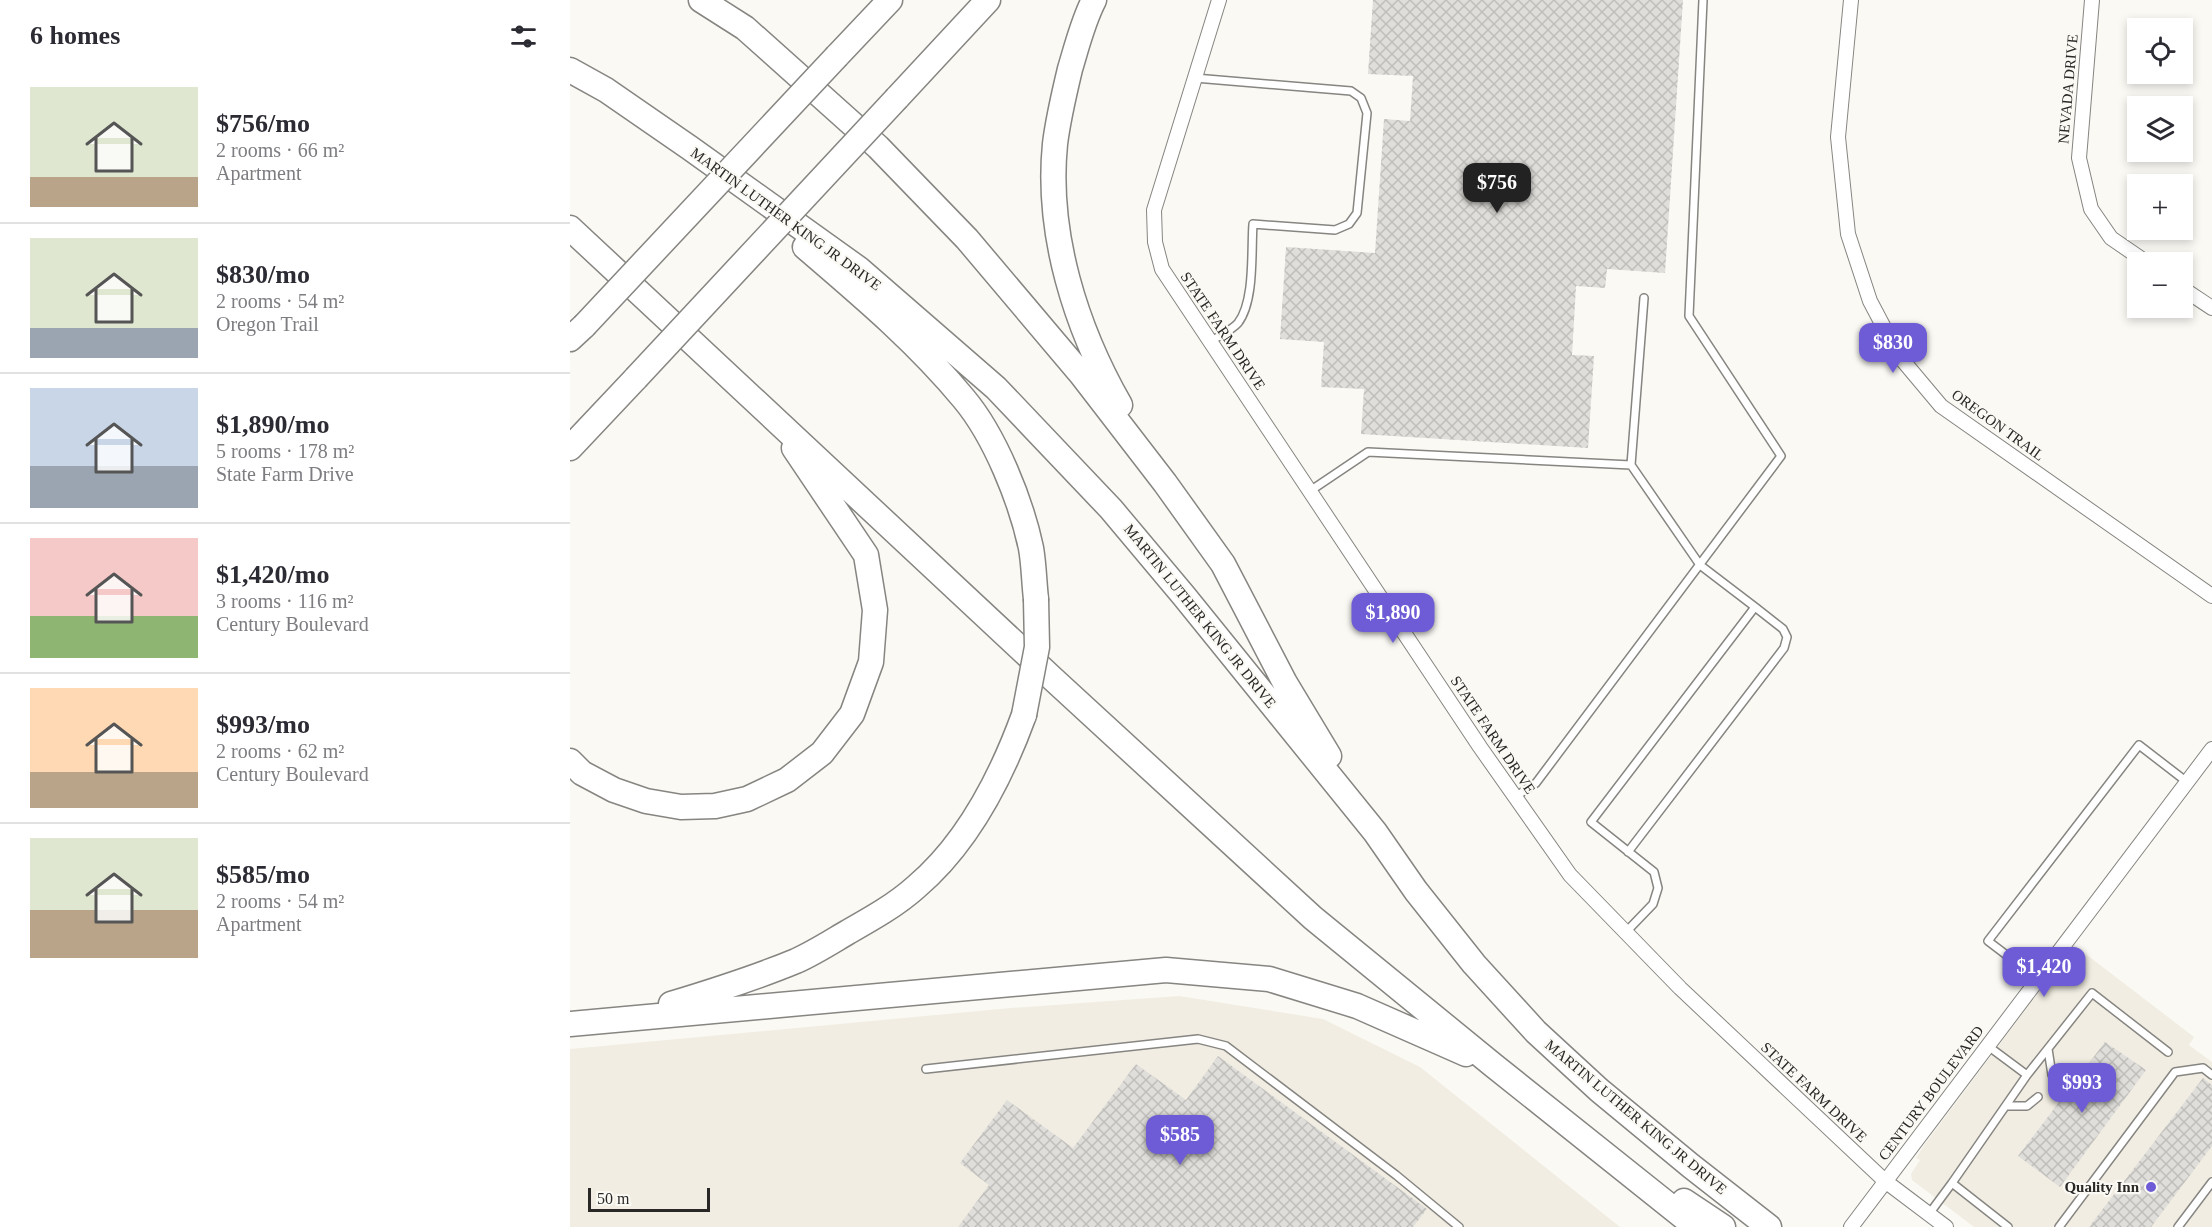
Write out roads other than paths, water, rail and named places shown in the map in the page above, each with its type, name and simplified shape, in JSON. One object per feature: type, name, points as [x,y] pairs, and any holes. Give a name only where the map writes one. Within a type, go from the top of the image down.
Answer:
[{"type":"highway","points":[[701,0],[744,28],[878,147],[951,223],[1082,374],[1222,564],[1285,683],[1376,832]]},
{"type":"highway","points":[[577,333],[890,0]]},
{"type":"highway","points":[[570,448],[988,0]]},
{"type":"highway","points":[[1094,0],[1077,47],[1063,97],[1055,145],[1054,201],[1074,305],[1108,385],[1164,483]]},
{"type":"highway","name":"MARTIN LUTHER KING JR DRIVE","points":[[570,69],[606,90],[859,268],[996,388],[1111,509],[1184,596],[1376,832],[1416,891],[1474,964],[1536,1032],[1608,1097],[1769,1227]]},
{"type":"highway","points":[[620,1019],[733,986],[798,960],[872,919],[916,887],[948,855],[981,807],[1000,773],[1024,715],[1036,647],[1036,599],[1031,549],[1014,491],[993,444],[965,400],[894,323],[690,148]]},
{"type":"highway","points":[[570,230],[1313,918],[1696,1227]]},
{"type":"highway","points":[[570,462],[609,406]]},
{"type":"highway","points":[[570,761],[582,773],[614,790],[646,801],[681,807],[715,806],[747,799],[787,780],[822,753],[852,714],[871,662],[875,610],[866,555],[769,412]]},
{"type":"highway","points":[[570,1024],[1166,970],[1269,980],[1357,1006],[1493,1065]]},
{"type":"highway","points":[[1609,1158],[1635,1169],[1723,1227]]},
{"type":"street","name":"STATE FARM DRIVE","points":[[1219,0],[1154,210],[1155,242],[1162,269],[1515,797],[1570,875],[1680,988],[1885,1181],[1946,1227]]},
{"type":"street","name":"OREGON TRAIL","points":[[1851,0],[1838,137],[1848,234],[1869,301],[1899,356],[1941,406],[2212,596]]},
{"type":"street","name":"NEVADA DRIVE","points":[[2092,0],[2079,158],[2091,209],[2111,238],[2131,252]]},
{"type":"street","points":[[2193,295],[2212,308]]},
{"type":"street","name":"CENTURY BOULEVARD","points":[[1851,1227],[2212,749]]},
{"type":"lane","points":[[1515,797],[1536,783],[1781,456],[1689,316],[1703,0]]},
{"type":"lane","points":[[1195,78],[1351,91],[1361,98],[1367,113],[1357,213],[1349,224],[1335,230],[1253,224],[1249,295],[1245,311],[1237,324],[1211,342]]},
{"type":"lane","points":[[1628,852],[1784,648],[1787,638],[1783,629],[1700,565],[1631,465],[1644,298]]},
{"type":"lane","points":[[1310,491],[1368,452],[1631,465]]},
{"type":"lane","points":[[1626,933],[1653,904],[1658,888],[1654,872],[1591,822],[1755,607]]},
{"type":"lane","points":[[2038,979],[1988,941],[2139,745],[2187,782]]},
{"type":"lane","points":[[1929,1214],[2027,1075],[2092,993],[2168,1052]]},
{"type":"lane","points":[[926,1069],[1198,1039],[1226,1046],[1396,1175],[1459,1227]]},
{"type":"lane","points":[[1988,1046],[2027,1075]]},
{"type":"lane","points":[[2048,1048],[2052,1075]]},
{"type":"lane","points":[[2059,1227],[2175,1072],[2203,1068],[2212,1075]]},
{"type":"lane","points":[[2006,1106],[2027,1106],[2038,1096]]},
{"type":"lane","points":[[2178,1227],[2212,1182]]},
{"type":"lane","points":[[1952,1183],[2008,1227]]},
{"type":"place","name":"Quality Inn","points":[[2151,1187]]}]
